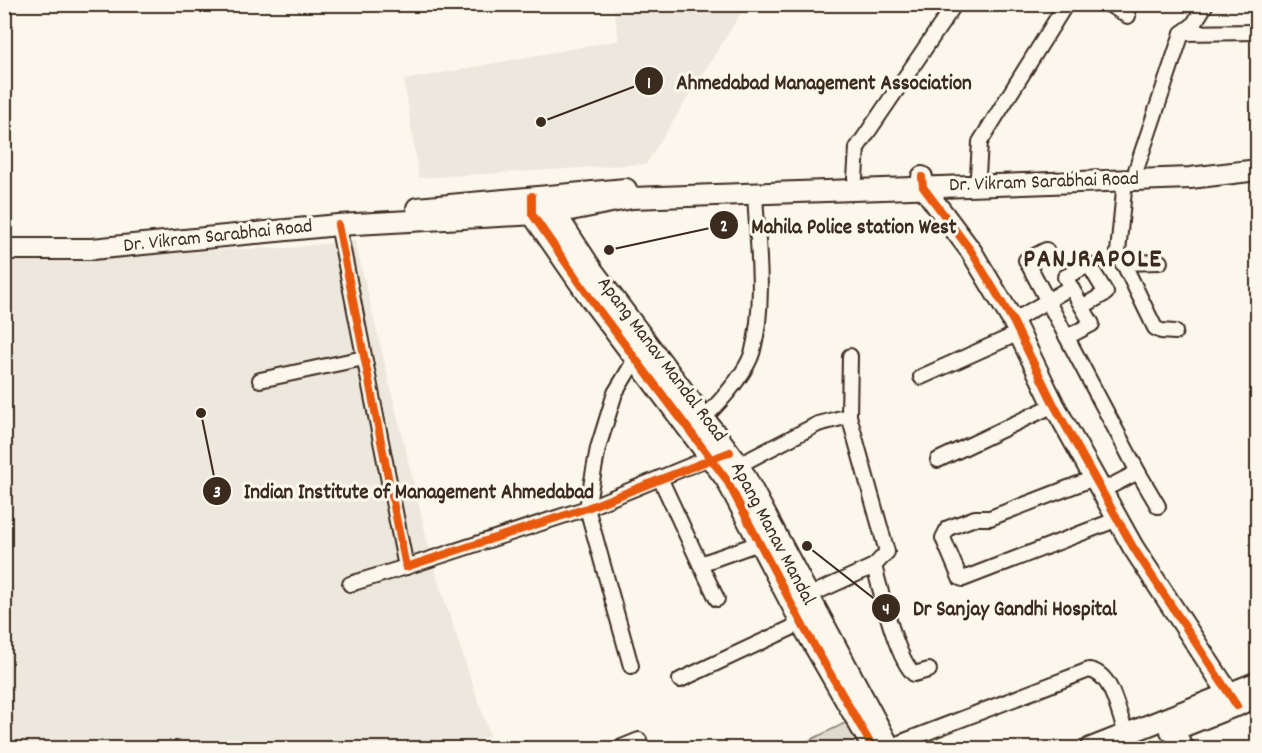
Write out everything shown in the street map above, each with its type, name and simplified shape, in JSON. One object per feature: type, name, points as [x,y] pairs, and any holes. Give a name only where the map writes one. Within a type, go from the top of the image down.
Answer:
[{"type":"main road","name":"Dr. Vikram Sarabhai Road","points":[[4,249],[338,225],[554,203],[923,182],[1131,175],[1257,158]]},
{"type":"main road","name":"Dr. Vikram Sarabhai Road","points":[[554,203],[729,181],[855,178],[923,182],[978,175],[1131,175],[1190,178],[1257,170]]},
{"type":"main road","points":[[923,182],[971,251],[1016,327],[1054,405],[1118,519],[1233,700]]},
{"type":"main road","name":"Apang Manav Mandal Road","points":[[554,203],[593,271],[705,417],[727,458],[810,595],[884,748]]},
{"type":"main road","name":"Dr. Vikram Sarabhai Road","points":[[4,238],[65,245],[230,224],[532,205]]},
{"type":"main road","name":"Apang Manav Mandal","points":[[532,205],[636,358],[727,458],[726,479],[802,625],[884,748]]},
{"type":"main road","points":[[802,625],[821,617]]},
{"type":"main road","points":[[1091,748],[1128,744],[1174,729],[1233,700],[1257,682]]},
{"type":"main road","points":[[1128,744],[1233,700],[1257,697]]},
{"type":"street","points":[[855,178],[857,148],[955,4]]},
{"type":"street","points":[[978,175],[980,142],[1066,4]]},
{"type":"street","points":[[1108,4],[1128,16]]},
{"type":"street","points":[[1175,332],[1155,328],[1122,263],[1118,242],[1131,175],[1182,33],[1193,25],[1206,4]]},
{"type":"street","points":[[1182,33],[1257,32]]},
{"type":"street","points":[[705,417],[737,380],[753,351],[759,300],[755,192]]},
{"type":"street","points":[[338,225],[406,567]]},
{"type":"street","points":[[1046,250],[1026,260],[1158,506]]},
{"type":"street","points":[[1122,263],[1161,262]]},
{"type":"street","points":[[1067,338],[1092,324],[1082,308],[1071,287],[1065,278],[1089,265],[1106,293],[1082,308]]},
{"type":"street","points":[[921,377],[1016,327],[1048,301],[1071,287]]},
{"type":"street","points":[[810,595],[874,566],[887,552],[849,416],[850,356]]},
{"type":"street","points":[[260,380],[364,358]]},
{"type":"street","points":[[631,666],[586,508],[598,448],[615,393],[636,358]]},
{"type":"street","points":[[938,460],[1054,405]]},
{"type":"street","points":[[351,584],[586,508],[660,478],[727,458],[818,424],[849,416]]},
{"type":"street","points":[[1118,519],[963,579],[960,578],[943,538],[943,533],[948,528],[975,518],[990,518],[1138,472]]},
{"type":"street","points":[[660,478],[717,599]]},
{"type":"street","points":[[700,564],[759,543]]},
{"type":"street","points":[[874,566],[896,640],[910,670],[915,674],[929,669]]},
{"type":"street","points":[[680,680],[802,625]]},
{"type":"street","points":[[884,748],[1089,670],[1099,672],[1106,679],[1128,744]]},
{"type":"street","points":[[1174,729],[1187,748]]},
{"type":"street","points":[[619,748],[639,740],[641,748]]},
{"type":"shaded area","points":[[613,5],[746,5],[646,164],[419,178],[404,80],[619,40]]},
{"type":"shaded area","points":[[355,240],[435,572],[490,736],[439,748],[5,748],[4,254],[288,248]]},
{"type":"shaded area","points":[[847,722],[861,748],[794,748]]},
{"type":"cycle path","points":[[922,177],[923,187],[971,251],[1013,321],[1054,405],[1133,547],[1237,706]]},
{"type":"cycle path","points":[[532,196],[532,214],[595,305],[726,479],[803,626],[873,748]]},
{"type":"cycle path","points":[[338,225],[406,567],[587,508],[730,452]]},
{"type":"place","name":"Ahmedabad Management Association","points":[[541,122]]},
{"type":"place","name":"Mahila Police station West","points":[[609,250]]},
{"type":"place","name":"Indian Institute of Management Ahmedabad","points":[[201,413]]},
{"type":"place","name":"Dr Sanjay Gandhi Hospital","points":[[807,546]]},
{"type":"district","name":"PANJRAPOLE","points":[[1093,260]]}]
